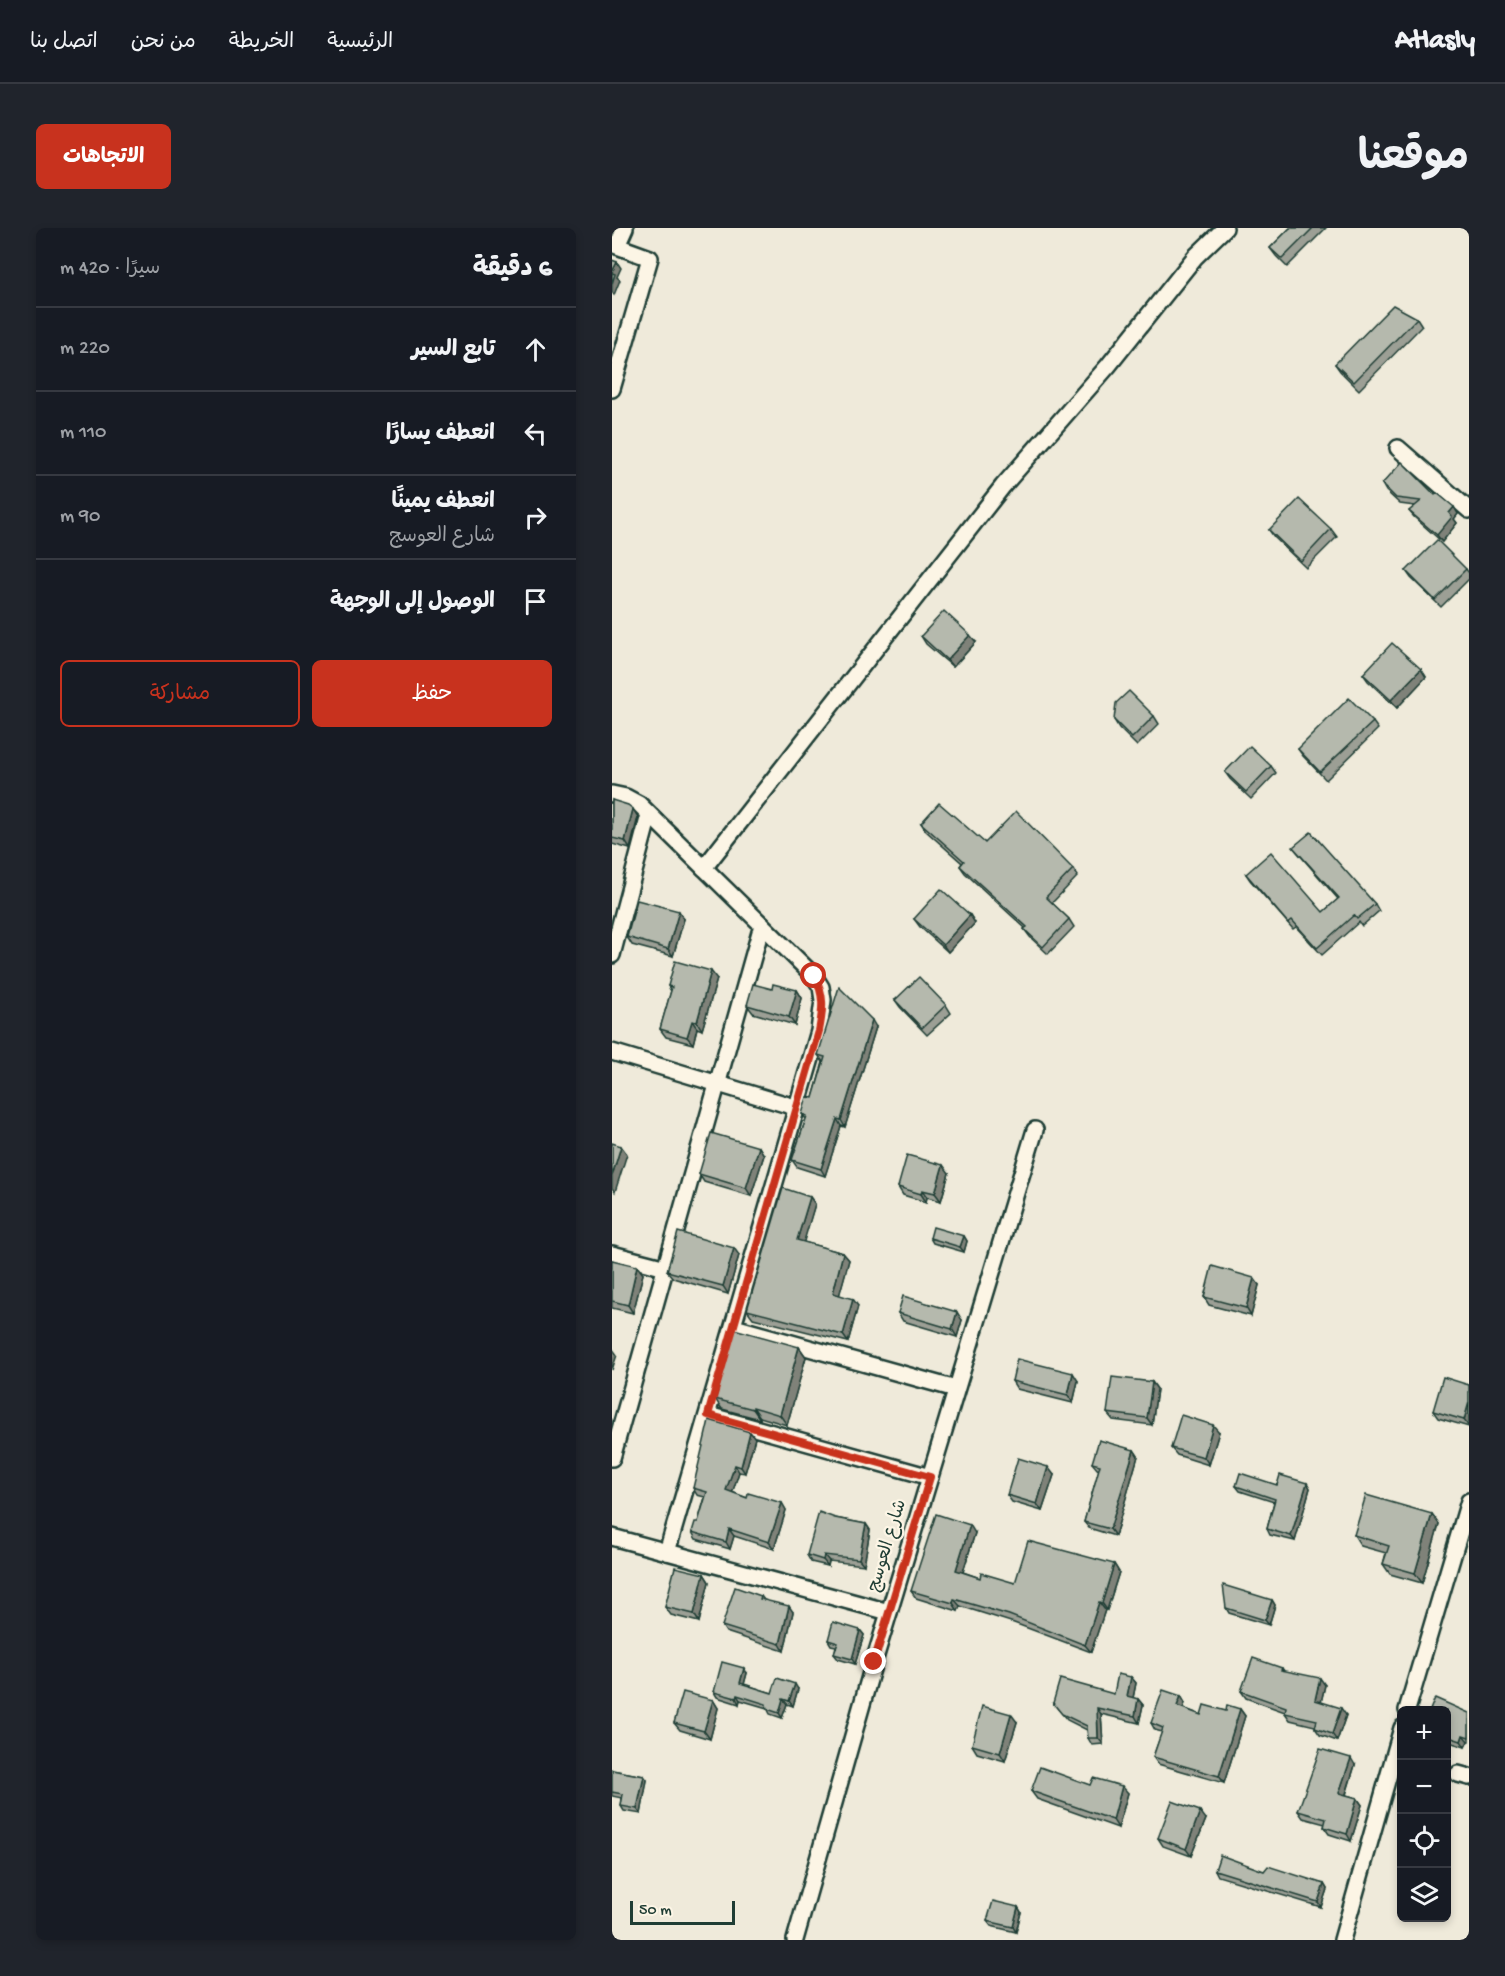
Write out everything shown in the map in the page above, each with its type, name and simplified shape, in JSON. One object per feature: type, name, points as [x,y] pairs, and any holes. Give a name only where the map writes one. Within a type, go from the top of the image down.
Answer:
[{"type":"street","points":[[612,389],[616,357],[650,258],[615,245],[625,228]]},
{"type":"street","points":[[704,868],[1003,486],[1108,366],[1196,257],[1225,228]]},
{"type":"street","points":[[1398,448],[1469,510]]},
{"type":"street","points":[[612,794],[634,801],[704,868],[814,976],[821,987],[823,1000],[819,1031],[798,1108],[668,1552]]},
{"type":"street","points":[[612,956],[649,815]]},
{"type":"street","points":[[612,1458],[762,925]]},
{"type":"street","points":[[612,1052],[798,1108]]},
{"type":"street","name":"شارع العوسج","points":[[795,1940],[889,1612],[1035,1130]]},
{"type":"street","points":[[612,1254],[666,1268]]},
{"type":"street","points":[[734,1327],[956,1389]]},
{"type":"street","points":[[708,1415],[930,1477]]},
{"type":"street","points":[[1408,1706],[1469,1501]]},
{"type":"street","points":[[612,1537],[889,1612]]},
{"type":"street","points":[[1342,1940],[1397,1742]]},
{"type":"building","points":[[1290,228],[1313,228],[1282,259],[1270,248]]},
{"type":"building","points":[[612,260],[617,262],[612,272]]},
{"type":"building","points":[[1393,305],[1417,318],[1354,382],[1335,364]]},
{"type":"building","points":[[1402,462],[1435,495],[1437,493],[1454,507],[1449,513],[1452,517],[1437,535],[1409,511],[1421,501],[1396,498],[1382,484]]},
{"type":"building","points":[[1299,499],[1331,529],[1301,561],[1269,530]]},
{"type":"building","points":[[1437,540],[1466,569],[1435,600],[1406,571]]},
{"type":"building","points":[[944,611],[970,635],[947,660],[921,636]]},
{"type":"building","points":[[1392,643],[1421,669],[1391,700],[1363,674]]},
{"type":"building","points":[[1129,691],[1154,716],[1132,738],[1114,720],[1116,703]]},
{"type":"building","points":[[1349,698],[1373,722],[1320,772],[1298,749]]},
{"type":"building","points":[[1250,746],[1271,766],[1246,792],[1225,772]]},
{"type":"building","points":[[612,800],[633,809],[625,841],[612,838]]},
{"type":"building","points":[[939,803],[985,843],[1016,811],[1073,869],[1046,897],[1069,919],[1043,947],[1024,929],[1027,927],[960,866],[964,861],[921,823]]},
{"type":"building","points":[[1311,832],[1375,904],[1357,919],[1354,915],[1317,948],[1292,920],[1288,923],[1246,874],[1271,852],[1323,912],[1339,898],[1293,847]]},
{"type":"building","points":[[941,889],[970,915],[943,945],[914,919]]},
{"type":"building","points":[[637,900],[679,911],[668,949],[627,937]]},
{"type":"building","points":[[675,961],[711,971],[697,1022],[692,1021],[687,1037],[660,1029],[672,987],[668,986]]},
{"type":"building","points":[[919,977],[946,1005],[922,1028],[895,1000]]},
{"type":"building","points":[[753,984],[772,989],[773,984],[797,990],[789,1017],[747,1005]]},
{"type":"building","points":[[839,987],[872,1020],[841,1120],[837,1119],[821,1169],[792,1160],[807,1116],[802,1114],[807,1097],[813,1098],[825,1057],[818,1055]]},
{"type":"building","points":[[711,1133],[759,1147],[746,1188],[699,1174]]},
{"type":"building","points":[[612,1143],[621,1146],[612,1176]]},
{"type":"building","points":[[907,1155],[943,1165],[935,1193],[922,1190],[921,1194],[898,1187]]},
{"type":"building","points":[[783,1188],[810,1197],[797,1240],[843,1253],[833,1293],[853,1299],[843,1335],[747,1310]]},
{"type":"building","points":[[933,1227],[964,1236],[960,1247],[930,1238]]},
{"type":"building","points":[[678,1232],[734,1248],[723,1286],[667,1271]]},
{"type":"building","points":[[612,1260],[637,1266],[628,1305],[612,1301]]},
{"type":"building","points":[[1212,1266],[1254,1278],[1246,1308],[1204,1297]]},
{"type":"building","points":[[903,1296],[957,1312],[952,1329],[898,1313]]},
{"type":"building","points":[[734,1329],[799,1347],[780,1415],[715,1399]]},
{"type":"building","points":[[1017,1359],[1073,1373],[1068,1395],[1012,1381]]},
{"type":"building","points":[[1112,1377],[1152,1382],[1147,1418],[1107,1413]]},
{"type":"building","points":[[1443,1377],[1469,1385],[1469,1402],[1464,1420],[1433,1411]]},
{"type":"building","points":[[1181,1415],[1213,1425],[1204,1457],[1171,1448]]},
{"type":"building","points":[[709,1420],[750,1432],[741,1467],[735,1465],[726,1490],[747,1498],[748,1493],[782,1503],[769,1542],[729,1529],[726,1542],[692,1532],[695,1522],[698,1522],[707,1492],[693,1488]]},
{"type":"building","points":[[1099,1440],[1134,1450],[1110,1529],[1084,1522],[1100,1465],[1092,1463]]},
{"type":"building","points":[[1018,1458],[1048,1467],[1037,1504],[1007,1495]]},
{"type":"building","points":[[1240,1473],[1277,1485],[1280,1475],[1307,1483],[1291,1536],[1267,1529],[1275,1499],[1236,1486]]},
{"type":"building","points":[[1366,1495],[1432,1514],[1415,1573],[1383,1564],[1389,1546],[1354,1535]]},
{"type":"building","points":[[819,1512],[835,1518],[866,1524],[859,1559],[824,1555],[823,1560],[807,1555]]},
{"type":"building","points":[[936,1514],[970,1525],[956,1570],[980,1578],[981,1573],[1015,1583],[1028,1541],[1114,1564],[1102,1603],[1099,1602],[1085,1645],[1009,1615],[954,1599],[953,1603],[911,1591]]},
{"type":"building","points":[[675,1567],[704,1574],[694,1614],[665,1607]]},
{"type":"building","points":[[1223,1585],[1272,1600],[1265,1620],[1226,1608]]},
{"type":"building","points":[[735,1587],[761,1596],[760,1599],[789,1606],[780,1644],[722,1626]]},
{"type":"building","points":[[833,1622],[860,1630],[852,1659],[834,1654],[838,1643],[828,1640]]},
{"type":"building","points":[[1253,1658],[1282,1668],[1281,1670],[1320,1678],[1315,1700],[1341,1708],[1332,1734],[1315,1728],[1317,1720],[1285,1713],[1286,1707],[1241,1691]]},
{"type":"building","points":[[722,1662],[744,1668],[740,1683],[772,1693],[777,1678],[795,1684],[789,1701],[783,1699],[779,1713],[767,1709],[766,1704],[737,1695],[736,1698],[714,1692]]},
{"type":"building","points":[[1118,1674],[1131,1677],[1127,1696],[1138,1699],[1135,1716],[1097,1708],[1098,1738],[1088,1738],[1087,1726],[1062,1714],[1053,1703],[1060,1679],[1114,1694]]},
{"type":"building","points":[[1163,1690],[1181,1696],[1177,1706],[1201,1715],[1204,1705],[1226,1711],[1227,1705],[1240,1709],[1219,1776],[1153,1757],[1163,1728],[1151,1723]]},
{"type":"building","points":[[683,1692],[713,1700],[704,1731],[674,1723]]},
{"type":"building","points":[[1435,1698],[1469,1713],[1469,1737],[1463,1735],[1461,1741],[1451,1738],[1451,1706],[1432,1706]]},
{"type":"building","points":[[982,1706],[1011,1714],[1000,1753],[972,1745]]},
{"type":"building","points":[[1320,1749],[1351,1758],[1339,1793],[1357,1798],[1347,1834],[1324,1827],[1326,1819],[1298,1811]]},
{"type":"building","points":[[1040,1767],[1090,1785],[1093,1778],[1122,1786],[1113,1820],[1031,1791]]},
{"type":"building","points":[[612,1770],[644,1776],[637,1809],[621,1806],[623,1794],[612,1792]]},
{"type":"building","points":[[1172,1801],[1200,1811],[1186,1849],[1158,1838]]},
{"type":"building","points":[[1220,1855],[1264,1871],[1268,1866],[1324,1884],[1318,1902],[1215,1870]]},
{"type":"building","points":[[993,1901],[1018,1907],[1013,1927],[987,1921]]},
{"type":"route","points":[[814,976],[821,987],[823,1000],[819,1031],[708,1415],[930,1477],[874,1662]]}]
